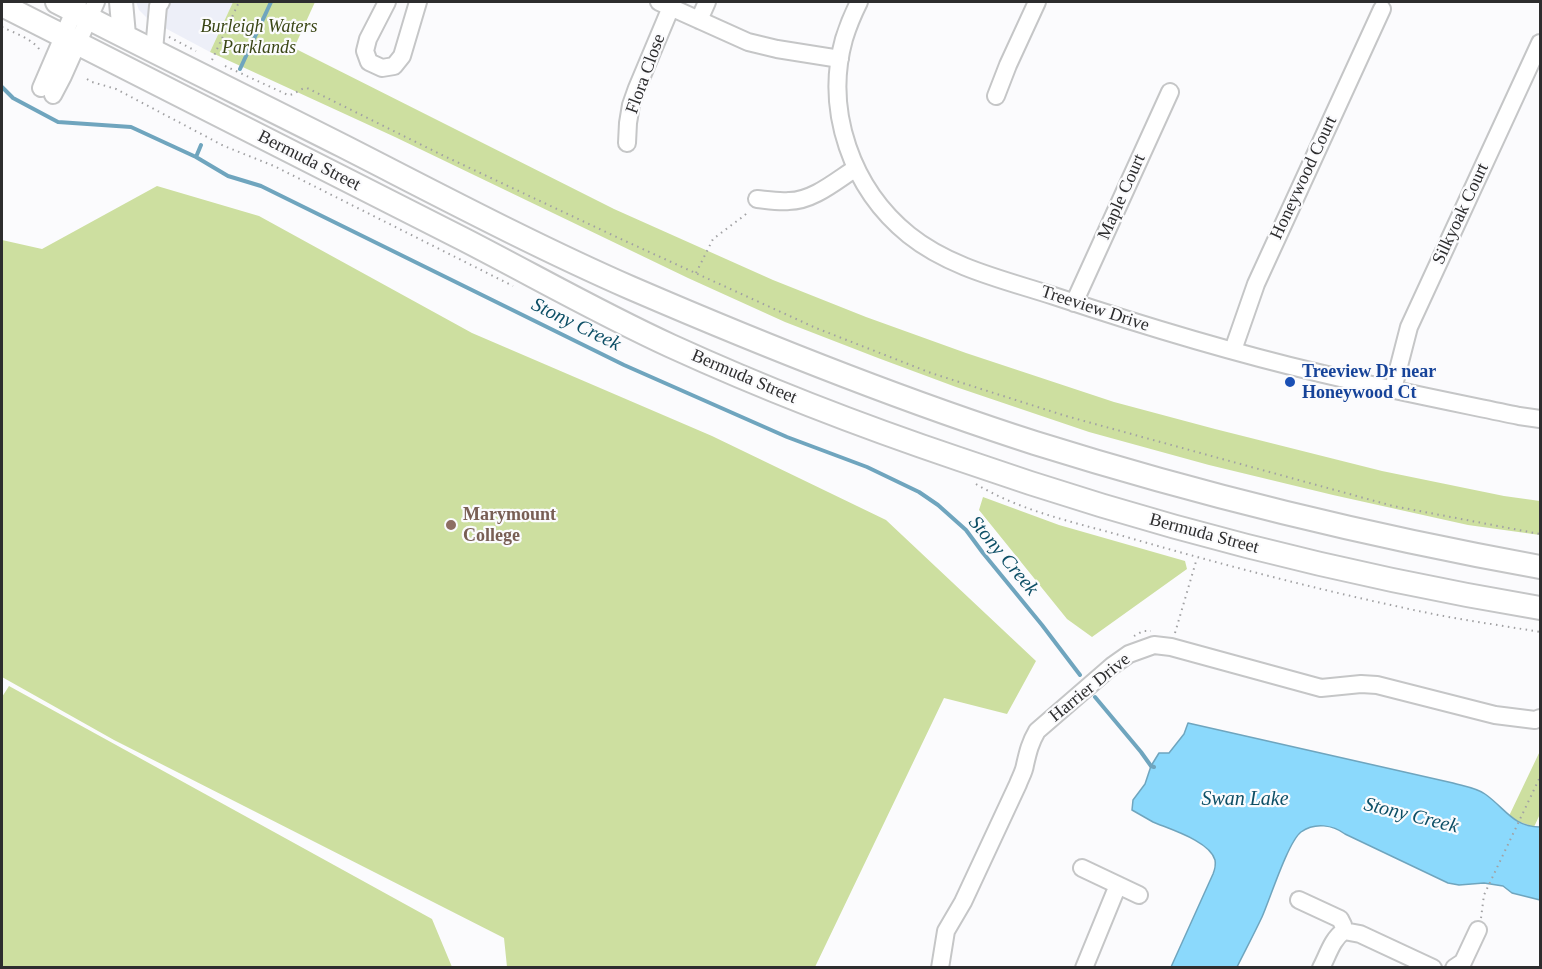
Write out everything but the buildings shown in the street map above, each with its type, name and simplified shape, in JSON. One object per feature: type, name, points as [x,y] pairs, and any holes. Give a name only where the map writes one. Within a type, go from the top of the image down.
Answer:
[{"type":"main road","points":[[121,2],[124,35]]},
{"type":"main road","name":"Bermuda Street","points":[[2,5],[671,346],[831,413],[1001,474],[1151,520],[1345,570],[1433,589],[1540,608]]},
{"type":"main road","name":"Bermuda Street","points":[[79,7],[124,35],[155,41],[503,228],[672,305],[865,383],[1034,442],[1239,502],[1403,540],[1540,567]]},
{"type":"street","points":[[387,2],[368,39],[365,51],[369,62],[382,68],[394,66],[402,56],[418,2]]},
{"type":"street","points":[[699,20],[707,2]]},
{"type":"street","name":"Treeview Drive","points":[[859,2],[844,40],[838,82],[839,110],[847,148],[856,168],[879,205],[897,224],[937,254],[970,268],[1138,324],[1233,350],[1319,373],[1540,419]]},
{"type":"street","points":[[996,96],[1036,2]]},
{"type":"street","points":[[155,41],[159,4]]},
{"type":"street","points":[[665,4],[733,36],[762,46],[840,59]]},
{"type":"street","name":"Flora Close","points":[[627,143],[631,105],[665,4]]},
{"type":"street","points":[[47,91],[63,76],[79,7]]},
{"type":"street","name":"Honeywood Court","points":[[1233,350],[1256,284],[1382,9]]},
{"type":"street","name":"Silkyoak Court","points":[[1393,389],[1409,327],[1540,43]]},
{"type":"street","name":"Maple Court","points":[[1074,303],[1170,92]]},
{"type":"street","points":[[757,199],[801,200],[823,190],[856,168]]},
{"type":"street","name":"Harrier Drive","points":[[940,968],[946,931],[958,913],[1018,784],[1025,768],[1032,740],[1037,732],[1112,666],[1129,654],[1154,645],[1171,647],[1321,688],[1360,684],[1377,685],[1495,715],[1539,720]]},
{"type":"street","points":[[1083,868],[1139,895]]},
{"type":"street","points":[[1084,968],[1118,885]]},
{"type":"street","points":[[1299,900],[1340,919],[1344,931]]},
{"type":"street","points":[[1454,968],[1462,962],[1478,930]]},
{"type":"street","points":[[1321,968],[1338,935],[1344,931],[1360,933],[1433,968]]},
{"type":"path","points":[[212,60],[239,2]]},
{"type":"path","points":[[2,27],[33,43],[44,56]]},
{"type":"path","points":[[155,41],[203,55]]},
{"type":"path","points":[[220,64],[291,95],[308,88],[453,160],[816,328],[931,373],[1065,416],[1393,506],[1540,534]]},
{"type":"path","points":[[696,273],[713,239],[745,214],[757,199]]},
{"type":"path","points":[[1171,647],[1197,558]]},
{"type":"path","points":[[1478,930],[1484,895],[1540,777]]},
{"type":"shaded area","points":[[136,2],[233,2],[210,52],[148,19],[139,10]]},
{"type":"green space","name":"Burleigh Waters Parklands","points":[[233,2],[315,2],[294,48],[614,209],[773,280],[966,353],[1114,402],[1382,471],[1504,496],[1540,501],[1540,535],[1468,525],[1333,495],[1209,465],[1089,432],[956,387],[785,322],[210,52]]},
{"type":"green space","name":"Marymount College","points":[[157,186],[259,216],[472,333],[712,436],[886,520],[1036,661],[1007,714],[944,698],[815,967],[507,967],[504,938],[114,740],[2,677],[2,240],[42,249]]},
{"type":"green space","points":[[983,497],[1059,525],[1185,561],[1187,569],[1092,637],[1067,619],[979,510]]},
{"type":"green space","points":[[9,686],[432,919],[452,967],[2,967],[2,697]]},
{"type":"green space","points":[[1540,751],[1540,814],[1534,827],[1509,816]]},
{"type":"water","name":"Swan Lake","points":[[1188,723],[1453,783],[1482,792],[1516,820],[1523,824],[1540,827],[1540,900],[1512,893],[1503,886],[1484,883],[1459,885],[1448,883],[1335,828],[1312,827],[1301,832],[1291,847],[1262,917],[1237,967],[1171,967],[1213,874],[1215,860],[1212,853],[1197,841],[1132,810],[1133,800],[1145,784],[1151,766],[1159,753],[1169,753],[1184,734]]},
{"type":"waterway","points":[[240,69],[271,2]]},
{"type":"waterway","name":"Stony Creek","points":[[2,87],[13,98],[58,122],[131,127],[196,157],[228,176],[261,186],[624,365],[787,437],[867,467],[919,492],[938,505],[966,530],[1080,675]]},
{"type":"waterway","points":[[196,157],[201,145]]},
{"type":"waterway","name":"Stony Creek","points":[[1095,697],[1154,767]]},
{"type":"place","name":"Treeview Dr near Honeywood Ct","points":[[1290,382]]},
{"type":"place","name":"Marymount College","points":[[451,525]]}]
